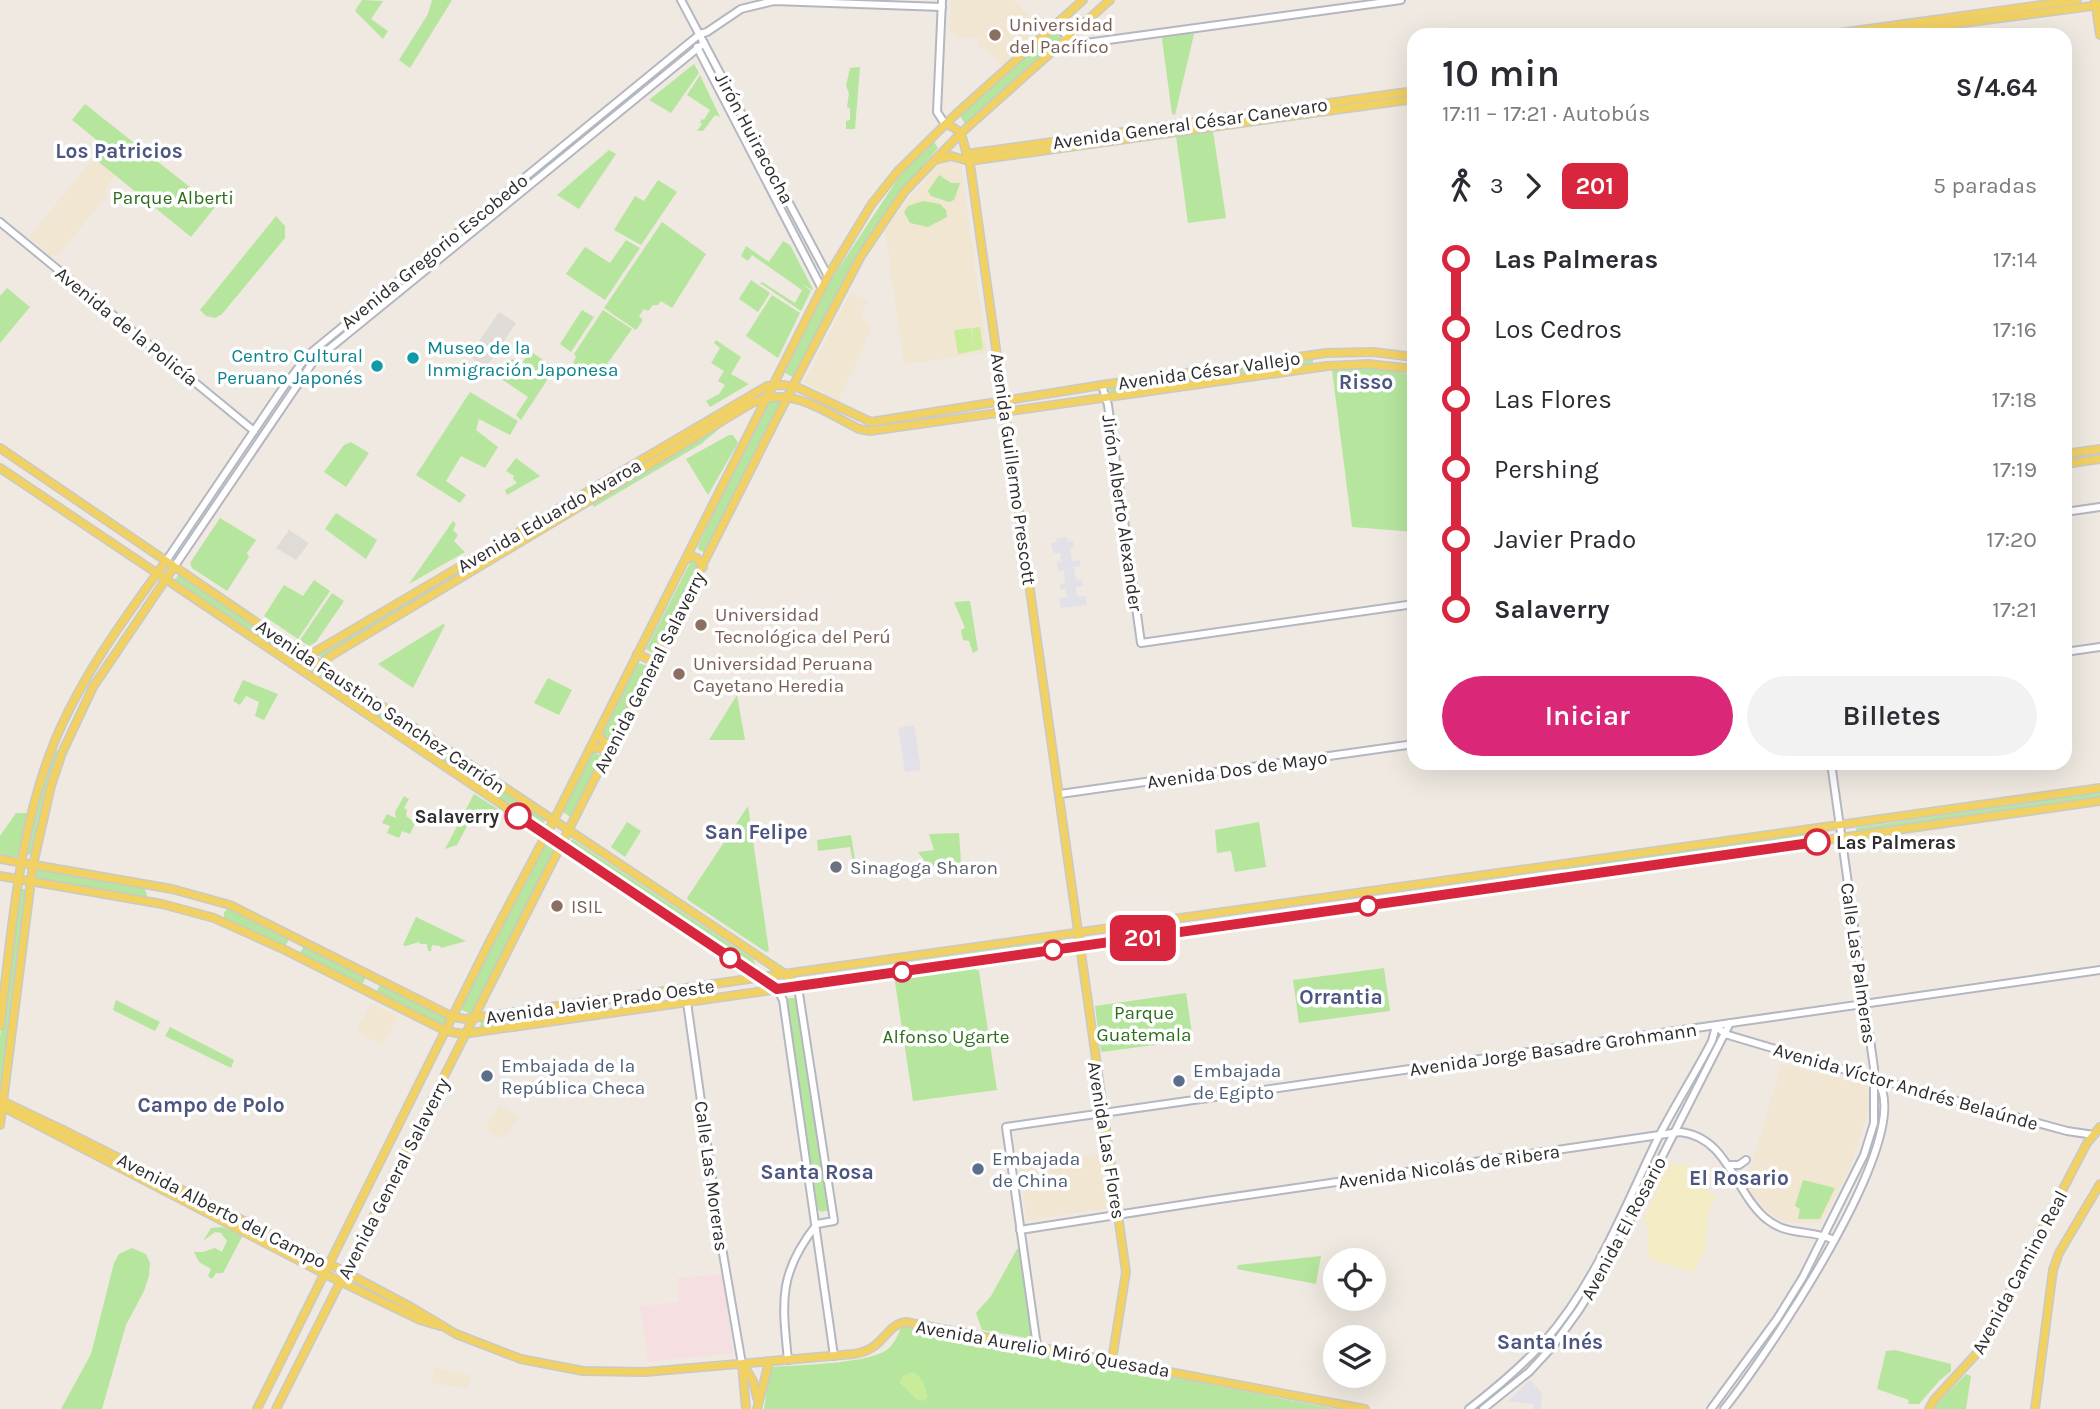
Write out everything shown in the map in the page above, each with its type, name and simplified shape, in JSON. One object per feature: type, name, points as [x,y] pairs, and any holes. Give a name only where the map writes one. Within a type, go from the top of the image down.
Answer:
[{"type":"main road","name":"Avenida General Salaverry","points":[[257,1409],[821,287],[886,186],[943,126],[1083,0]]},
{"type":"main road","name":"Avenida General Salaverry","points":[[276,1409],[793,386],[869,244],[905,191],[934,160],[1110,0]]},
{"type":"main road","points":[[1875,28],[2077,0]]},
{"type":"main road","points":[[1922,28],[2097,4],[2100,35]]},
{"type":"main road","name":"Avenida General César Canevaro","points":[[967,158],[1407,93]]},
{"type":"main road","name":"Avenida General César Canevaro","points":[[967,158],[1407,100]]},
{"type":"main road","points":[[943,126],[957,128],[961,133]]},
{"type":"main road","points":[[943,126],[953,141],[963,145]]},
{"type":"main road","name":"Avenida Guillermo Prescott","points":[[961,133],[1004,400],[1060,794]]},
{"type":"main road","points":[[934,160],[949,156],[967,158]]},
{"type":"main road","name":"Avenida César Vallejo","points":[[793,386],[871,422],[1326,353],[1373,352],[1407,355]]},
{"type":"main road","name":"Avenida César Vallejo","points":[[788,396],[867,431],[1327,366],[1376,364],[1407,368]]},
{"type":"main road","name":"Avenida Eduardo Avaroa","points":[[321,664],[332,654],[462,578],[763,388],[772,385],[793,386]]},
{"type":"main road","name":"Avenida Eduardo Avaroa","points":[[308,656],[706,426],[753,402],[767,397],[788,396]]},
{"type":"main road","name":"Avenida Faustino Sanchez Carrión","points":[[0,448],[785,974],[798,987]]},
{"type":"main road","points":[[2072,453],[2100,449]]},
{"type":"main road","points":[[2072,463],[2100,459]]},
{"type":"main road","name":"Avenida Faustino Sanchez Carrión","points":[[0,468],[777,989]]},
{"type":"main road","points":[[691,546],[699,555],[709,554]]},
{"type":"main road","points":[[685,560],[695,557],[703,566]]},
{"type":"main road","name":"Avenida Gregorio Escobedo","points":[[0,1026],[28,827],[53,745],[88,675],[166,561]]},
{"type":"main road","name":"Avenida Gregorio Escobedo","points":[[0,1125],[33,865],[51,786],[74,724],[93,687],[174,566]]},
{"type":"main road","points":[[457,569],[462,578]]},
{"type":"main road","points":[[391,608],[396,617]]},
{"type":"main road","points":[[637,654],[655,662]]},
{"type":"main road","points":[[365,713],[373,700]]},
{"type":"main road","points":[[597,733],[604,743],[614,742]]},
{"type":"main road","points":[[590,748],[601,748],[607,755]]},
{"type":"main road","name":"Avenida Javier Prado Oeste","points":[[0,859],[201,897],[242,910],[453,1017],[473,1019],[2100,788]]},
{"type":"main road","name":"Avenida Las Flores","points":[[1060,794],[1126,1275],[1112,1360]]},
{"type":"main road","name":"Avenida Javier Prado Oeste","points":[[0,876],[162,904],[202,914],[283,949],[446,1031],[466,1034],[2100,801]]},
{"type":"main road","points":[[9,877],[16,870],[11,861]]},
{"type":"main road","points":[[1513,872],[1515,885]]},
{"type":"main road","points":[[1114,929],[1111,935],[1115,942]]},
{"type":"main road","points":[[283,949],[291,943],[292,935]]},
{"type":"main road","points":[[1047,938],[1052,945],[1048,951]]},
{"type":"main road","points":[[296,956],[297,947],[303,942]]},
{"type":"main road","points":[[748,970],[754,970],[758,966],[757,956]]},
{"type":"main road","name":"Avenida Alberto del Campo","points":[[2,1104],[345,1272],[417,1310],[441,1326],[521,1359]]},
{"type":"main road","name":"Avenida Alberto del Campo","points":[[2,1104],[325,1275],[420,1321],[441,1326]]},
{"type":"main road","name":"Avenida Camino Real","points":[[1928,1409],[1978,1352],[2087,1143],[2097,1135],[2100,1128]]},
{"type":"main road","points":[[2035,1409],[2053,1270],[2059,1253],[2100,1184]]},
{"type":"main road","name":"Avenida Aurelio Miró Quesada","points":[[521,1359],[563,1368],[645,1372],[834,1356],[873,1349],[894,1326],[901,1323],[1037,1346],[1365,1409]]},
{"type":"main road","points":[[757,1406],[769,1362]]},
{"type":"main road","points":[[742,1364],[756,1391],[757,1406]]},
{"type":"main road","points":[[742,1364],[746,1409]]},
{"type":"main road","points":[[745,1396],[749,1391],[756,1391]]},
{"type":"street","name":"Jirón Huiracocha","points":[[681,0],[828,276]]},
{"type":"street","points":[[1055,25],[1079,44],[1401,0]]},
{"type":"street","name":"Avenida Gregorio Escobedo","points":[[166,561],[308,355],[693,39],[741,9],[774,1],[942,3]]},
{"type":"street","points":[[942,3],[937,112],[943,126]]},
{"type":"street","name":"Jirón Huiracocha","points":[[693,39],[821,287]]},
{"type":"street","name":"Avenida Gregorio Escobedo","points":[[174,566],[313,362],[705,43]]},
{"type":"street","points":[[716,85],[725,80]]},
{"type":"street","points":[[569,141],[571,152]]},
{"type":"street","points":[[562,147],[571,152]]},
{"type":"street","name":"Avenida de la Policía","points":[[0,222],[254,431]]},
{"type":"street","points":[[458,231],[464,238]]},
{"type":"street","points":[[802,249],[810,245]]},
{"type":"street","points":[[374,300],[381,306]]},
{"type":"street","name":"Jirón Alberto Alexander","points":[[1102,385],[1141,643],[1407,605]]},
{"type":"street","points":[[278,395],[279,402],[286,401]]},
{"type":"street","points":[[272,404],[278,404],[280,409]]},
{"type":"street","points":[[230,467],[230,473],[234,477]]},
{"type":"street","points":[[2072,511],[2100,507]]},
{"type":"street","points":[[2072,651],[2100,647]]},
{"type":"street","name":"Avenida Dos de Mayo","points":[[1060,794],[1407,745]]},
{"type":"street","name":"Calle Las Palmeras","points":[[1832,770],[1876,1079]]},
{"type":"street","name":"Avenida Jorge Basadre Grohmann","points":[[1020,1230],[1006,1127],[2100,970]]},
{"type":"street","points":[[788,1360],[783,1305],[786,1282],[796,1257],[817,1224],[834,1221],[798,987]]},
{"type":"street","name":"Calle Las Moreras","points":[[685,988],[720,1236],[742,1364]]},
{"type":"street","points":[[777,989],[783,1000],[834,1356]]},
{"type":"street","name":"Avenida El Rosario","points":[[1483,1409],[1528,1372],[1553,1346],[1579,1310],[1607,1265],[1730,1023]]},
{"type":"street","name":"Avenida El Rosario","points":[[1469,1409],[1521,1366],[1572,1306],[1598,1263],[1660,1136],[1709,1047],[1716,1026]]},
{"type":"street","name":"Avenida Víctor Andrés Belaúnde","points":[[1716,1026],[1726,1034],[1876,1079],[2067,1131],[2097,1135]]},
{"type":"street","points":[[1724,1409],[1791,1315],[1834,1240],[1878,1150],[1883,1109],[1881,1087],[1876,1079]]},
{"type":"street","points":[[1711,1409],[1782,1312],[1825,1235],[1871,1139],[1875,1110],[1873,1086],[1876,1079]]},
{"type":"street","points":[[1875,1110],[1883,1109]]},
{"type":"street","points":[[1674,1132],[1688,1133],[1716,1150],[1729,1165],[1752,1205],[1772,1223],[1793,1233],[1825,1235],[1834,1240]]},
{"type":"street","name":"Avenida Nicolás de Ribera","points":[[1020,1230],[1674,1132]]},
{"type":"street","points":[[1729,1165],[1739,1165],[1746,1160]]},
{"type":"street","points":[[1020,1230],[1037,1346]]},
{"type":"shaded area","name":"Universidad del Pacífico","points":[[951,0],[1014,0],[1042,29],[1002,66],[984,46],[981,49],[976,43],[981,38],[955,37],[955,33],[950,32]]},
{"type":"shaded area","points":[[94,158],[115,175],[107,186],[107,195],[57,256],[51,256],[29,237]]},
{"type":"shaded area","points":[[947,160],[954,161],[961,167],[987,353],[904,364],[885,230],[907,201],[940,164]]},
{"type":"shaded area","points":[[851,292],[868,301],[860,316],[871,327],[838,401],[804,382]]},
{"type":"shaded area","points":[[499,312],[516,323],[486,368],[469,356]]},
{"type":"shaded area","points":[[289,530],[309,543],[296,560],[276,548]]},
{"type":"shaded area","points":[[1067,537],[1068,542],[1073,541],[1074,547],[1070,548],[1072,561],[1080,560],[1080,566],[1074,567],[1076,580],[1082,579],[1083,586],[1076,587],[1077,597],[1086,596],[1087,605],[1061,608],[1059,598],[1067,597],[1066,589],[1060,589],[1060,584],[1065,583],[1064,570],[1058,571],[1060,553],[1053,553],[1051,543]]},
{"type":"shaded area","points":[[914,725],[921,770],[905,772],[898,728]]},
{"type":"shaded area","points":[[371,1003],[398,1016],[383,1045],[356,1031]]},
{"type":"shaded area","points":[[1782,1064],[1867,1085],[1870,1105],[1849,1171],[1821,1223],[1785,1222],[1770,1214],[1745,1187]]},
{"type":"shaded area","points":[[499,1105],[519,1116],[504,1139],[485,1129]]},
{"type":"shaded area","points":[[1102,1154],[1110,1208],[1027,1220],[1019,1166]]},
{"type":"shaded area","points":[[723,1274],[733,1353],[648,1362],[640,1306],[679,1302],[678,1278]]},
{"type":"shaded area","points":[[434,1368],[470,1375],[468,1389],[431,1383]]},
{"type":"shaded area","points":[[1530,1380],[1542,1393],[1541,1409],[1533,1409],[1533,1404],[1508,1401]]},
{"type":"green space","points":[[362,0],[383,1],[371,19],[388,31],[383,39],[355,11]]},
{"type":"green space","points":[[432,0],[452,0],[410,68],[399,60],[428,14]]},
{"type":"green space","points":[[1192,31],[1194,34],[1175,115],[1172,114],[1162,39],[1164,36]]},
{"type":"green space","points":[[1056,32],[1060,40],[966,125],[960,116],[1051,33]]},
{"type":"green space","points":[[694,64],[699,73],[671,113],[649,100]]},
{"type":"green space","points":[[860,67],[855,129],[846,129],[846,121],[850,120],[850,108],[847,107],[849,93],[846,86],[850,68]]},
{"type":"green space","points":[[700,75],[720,117],[715,115],[703,131],[697,131],[702,124],[700,122],[710,110],[687,95]]},
{"type":"green space","name":"Parque Alberti","points":[[85,104],[215,207],[191,237],[94,158],[103,145],[72,120]]},
{"type":"green space","points":[[1213,131],[1226,218],[1188,223],[1176,136]]},
{"type":"green space","points":[[933,140],[938,148],[869,237],[793,377],[785,373],[829,283],[899,177]]},
{"type":"green space","points":[[609,150],[616,154],[579,209],[557,195]]},
{"type":"green space","points":[[939,175],[951,183],[960,183],[954,200],[949,202],[931,196],[928,191]]},
{"type":"green space","points":[[658,180],[677,192],[641,245],[614,230],[635,196],[644,201]]},
{"type":"green space","points":[[923,201],[940,204],[946,210],[947,217],[928,227],[910,223],[904,212],[908,206]]},
{"type":"green space","points":[[276,216],[285,226],[285,238],[222,314],[215,318],[206,316],[200,310]]},
{"type":"green space","points":[[662,222],[706,254],[672,308],[661,301],[648,311],[644,309],[639,316],[643,320],[636,330],[604,308]]},
{"type":"green space","points":[[626,240],[640,248],[605,300],[566,274],[585,247],[610,263]]},
{"type":"green space","points":[[783,241],[790,245],[813,289],[802,284],[811,291],[801,311],[760,283],[795,303],[802,290],[752,255],[748,261],[741,256],[746,246],[769,262]]},
{"type":"green space","points":[[751,280],[770,293],[758,312],[739,299]]},
{"type":"green space","points":[[7,288],[30,307],[0,343],[0,296]]},
{"type":"green space","points":[[772,295],[800,313],[778,358],[746,336]]},
{"type":"green space","points":[[582,310],[594,317],[571,352],[560,344]]},
{"type":"green space","points":[[603,310],[632,329],[597,378],[573,363],[576,357],[574,354]]},
{"type":"green space","points":[[980,327],[983,349],[958,354],[954,330],[971,328],[974,344],[972,328]]},
{"type":"green space","points":[[716,340],[741,357],[731,374],[749,384],[710,407],[706,401],[719,394],[725,385],[718,381],[724,371],[711,363],[720,348],[714,343]]},
{"type":"green space","points":[[530,351],[555,368],[521,420],[516,415],[528,397],[500,378],[512,359],[521,365]]},
{"type":"green space","points":[[1313,359],[1313,365],[1110,393],[1109,387]]},
{"type":"green space","points":[[1371,367],[1407,374],[1407,531],[1352,527],[1332,370]]},
{"type":"green space","points":[[470,392],[518,421],[510,435],[479,419],[476,430],[498,447],[485,468],[461,456],[446,481],[466,495],[460,503],[416,475]]},
{"type":"green space","points":[[782,400],[710,551],[703,552],[698,546],[767,402]]},
{"type":"green space","points":[[732,418],[701,444],[594,507],[592,504]]},
{"type":"green space","points":[[733,435],[738,443],[708,495],[686,459]]},
{"type":"green space","points":[[351,442],[369,453],[346,487],[324,472],[344,445]]},
{"type":"green space","points":[[516,458],[540,476],[507,495],[505,490],[517,483],[513,479],[514,476],[506,471]]},
{"type":"green space","points":[[336,513],[377,540],[366,559],[325,529]]},
{"type":"green space","points":[[220,518],[256,540],[247,553],[249,557],[227,591],[192,568],[190,563]]},
{"type":"green space","points":[[453,521],[456,524],[453,530],[458,535],[454,541],[465,552],[409,584]]},
{"type":"green space","points":[[492,552],[494,555],[322,658],[316,654]]},
{"type":"green space","points":[[693,561],[699,562],[701,567],[658,655],[646,649]]},
{"type":"green space","points":[[179,574],[368,699],[363,707],[174,581]]},
{"type":"green space","points":[[314,580],[330,591],[298,639],[264,616],[284,585],[303,596]]},
{"type":"green space","points":[[332,593],[344,601],[316,642],[309,646],[300,640]]},
{"type":"green space","points":[[970,601],[978,650],[973,653],[969,641],[963,640],[961,630],[965,628],[954,602]]},
{"type":"green space","points":[[445,625],[413,688],[378,664]]},
{"type":"green space","points":[[636,662],[650,667],[613,740],[602,736],[601,733]]},
{"type":"green space","points":[[548,678],[572,690],[559,715],[534,703]]},
{"type":"green space","points":[[243,680],[278,694],[264,720],[255,716],[259,702],[246,696],[240,705],[233,701]]},
{"type":"green space","points":[[737,695],[745,740],[709,740]]},
{"type":"green space","points":[[376,706],[546,818],[542,827],[371,712]]},
{"type":"green space","points":[[55,750],[59,751],[43,804],[32,855],[26,854],[37,803]]},
{"type":"green space","points":[[592,751],[604,757],[574,820],[562,811]]},
{"type":"green space","points":[[2100,792],[2100,797],[1856,833],[1856,828]]},
{"type":"green space","points":[[474,794],[501,811],[494,825],[473,815],[457,845],[445,849]]},
{"type":"green space","points":[[404,796],[409,799],[404,808],[407,810],[406,816],[415,823],[410,834],[402,831],[399,838],[387,833],[390,826],[382,823],[387,814],[396,818],[395,812]]},
{"type":"green space","points":[[748,806],[769,951],[766,952],[687,898]]},
{"type":"green space","points":[[16,813],[27,813],[19,857],[0,854],[0,836]]},
{"type":"green space","points":[[627,822],[641,831],[625,857],[611,847]]},
{"type":"green space","points":[[1259,822],[1266,867],[1235,872],[1231,851],[1217,853],[1215,830]]},
{"type":"green space","points":[[1824,831],[1827,835],[1825,838],[1524,880],[1521,876],[1559,872],[1564,868]]},
{"type":"green space","points":[[959,833],[961,863],[929,867],[918,852],[934,850],[929,834]]},
{"type":"green space","points":[[851,835],[857,872],[850,847],[818,851],[817,840]]},
{"type":"green space","points":[[572,839],[753,959],[756,965],[750,967],[568,845]]},
{"type":"green space","points":[[546,844],[557,851],[472,1015],[460,1009]]},
{"type":"green space","points":[[33,869],[144,888],[147,894],[146,898],[31,881]]},
{"type":"green space","points":[[1508,877],[1460,888],[1114,939],[1113,935]]},
{"type":"green space","points":[[21,889],[27,889],[4,1093],[0,1092],[0,1037]]},
{"type":"green space","points":[[229,908],[290,937],[285,947],[224,918],[224,912]]},
{"type":"green space","points":[[416,917],[466,941],[441,948],[432,945],[431,951],[428,951],[427,944],[419,942],[403,945]]},
{"type":"green space","points":[[1046,942],[1047,945],[1018,952],[805,980],[804,977]]},
{"type":"green space","points":[[304,946],[366,977],[362,985],[300,953]]},
{"type":"green space","name":"Alfonso Ugarte","points":[[974,968],[979,971],[997,1090],[913,1101],[895,982]]},
{"type":"green space","points":[[1384,968],[1390,1011],[1299,1023],[1293,980]]},
{"type":"green space","points":[[380,984],[448,1016],[443,1027],[378,995]]},
{"type":"green space","name":"Parque Guatemala","points":[[1186,993],[1193,1040],[1101,1052],[1095,1006]]},
{"type":"green space","points":[[789,998],[797,1000],[829,1210],[822,1212],[818,1210],[787,1001]]},
{"type":"green space","points":[[116,1000],[160,1022],[155,1031],[113,1010]]},
{"type":"green space","points":[[597,1004],[598,1012],[480,1028],[481,1021]]},
{"type":"green space","points":[[170,1027],[234,1060],[231,1068],[165,1036]]},
{"type":"green space","points":[[1803,1180],[1835,1188],[1820,1219],[1798,1219],[1800,1209],[1795,1206]]},
{"type":"green space","points":[[222,1227],[243,1235],[223,1273],[216,1273],[212,1279],[208,1276],[211,1269],[199,1262],[194,1252],[215,1248],[222,1252],[227,1241],[221,1233],[215,1232],[203,1241],[211,1228]]},
{"type":"green space","points":[[132,1248],[146,1254],[150,1263],[149,1276],[126,1325],[102,1409],[61,1409],[91,1354],[114,1263],[119,1254]]},
{"type":"green space","points":[[1020,1248],[1033,1339],[982,1330],[976,1313],[991,1296]]},
{"type":"green space","points":[[1321,1256],[1316,1284],[1237,1269],[1238,1265]]},
{"type":"green space","points":[[902,1326],[1337,1409],[764,1409],[770,1367],[832,1363],[879,1354],[890,1347]]},
{"type":"green space","points":[[1895,1350],[1951,1364],[1951,1371],[1919,1404],[1908,1404],[1909,1400],[1877,1389],[1886,1351]]},
{"type":"green space","points":[[911,1372],[917,1374],[923,1382],[928,1397],[923,1401],[916,1399],[899,1382]]},
{"type":"green space","points":[[1966,1374],[1971,1376],[1966,1409],[1932,1409]]},
{"type":"sand","points":[[1668,1164],[1691,1166],[1690,1184],[1706,1184],[1708,1193],[1717,1197],[1709,1209],[1705,1248],[1694,1272],[1649,1259],[1648,1228],[1644,1218]]},
{"type":"bus line","name":"201","points":[[518,816],[777,989],[1817,842]]},
{"type":"place","name":"Universidad del Pacífico","points":[[995,35]]},
{"type":"place","name":"Museo de la Inmigración Japonesa","points":[[413,358]]},
{"type":"place","name":"Centro Cultural Peruano Japonés","points":[[377,366]]},
{"type":"place","name":"Universidad Tecnológica del Perú","points":[[701,625]]},
{"type":"place","name":"Universidad Peruana Cayetano Heredia","points":[[679,674]]},
{"type":"place","name":"Salaverry","points":[[518,816]]},
{"type":"place","name":"Las Palmeras","points":[[1817,842]]},
{"type":"place","name":"Sinagoga Sharon","points":[[836,867]]},
{"type":"place","name":"ISIL","points":[[557,906]]},
{"type":"place","name":"Embajada de la República Checa","points":[[487,1076]]},
{"type":"place","name":"Embajada de Egipto","points":[[1179,1081]]},
{"type":"place","name":"Embajada de China","points":[[978,1169]]},
{"type":"district","name":"Los Patricios","points":[[119,151]]},
{"type":"district","name":"Risso","points":[[1366,382]]},
{"type":"district","name":"San Felipe","points":[[756,832]]},
{"type":"district","name":"Orrantia","points":[[1341,997]]},
{"type":"district","name":"Campo de Polo","points":[[211,1105]]},
{"type":"district","name":"Santa Rosa","points":[[817,1172]]},
{"type":"district","name":"El Rosario","points":[[1739,1178]]},
{"type":"district","name":"Santa Inés","points":[[1550,1342]]}]
